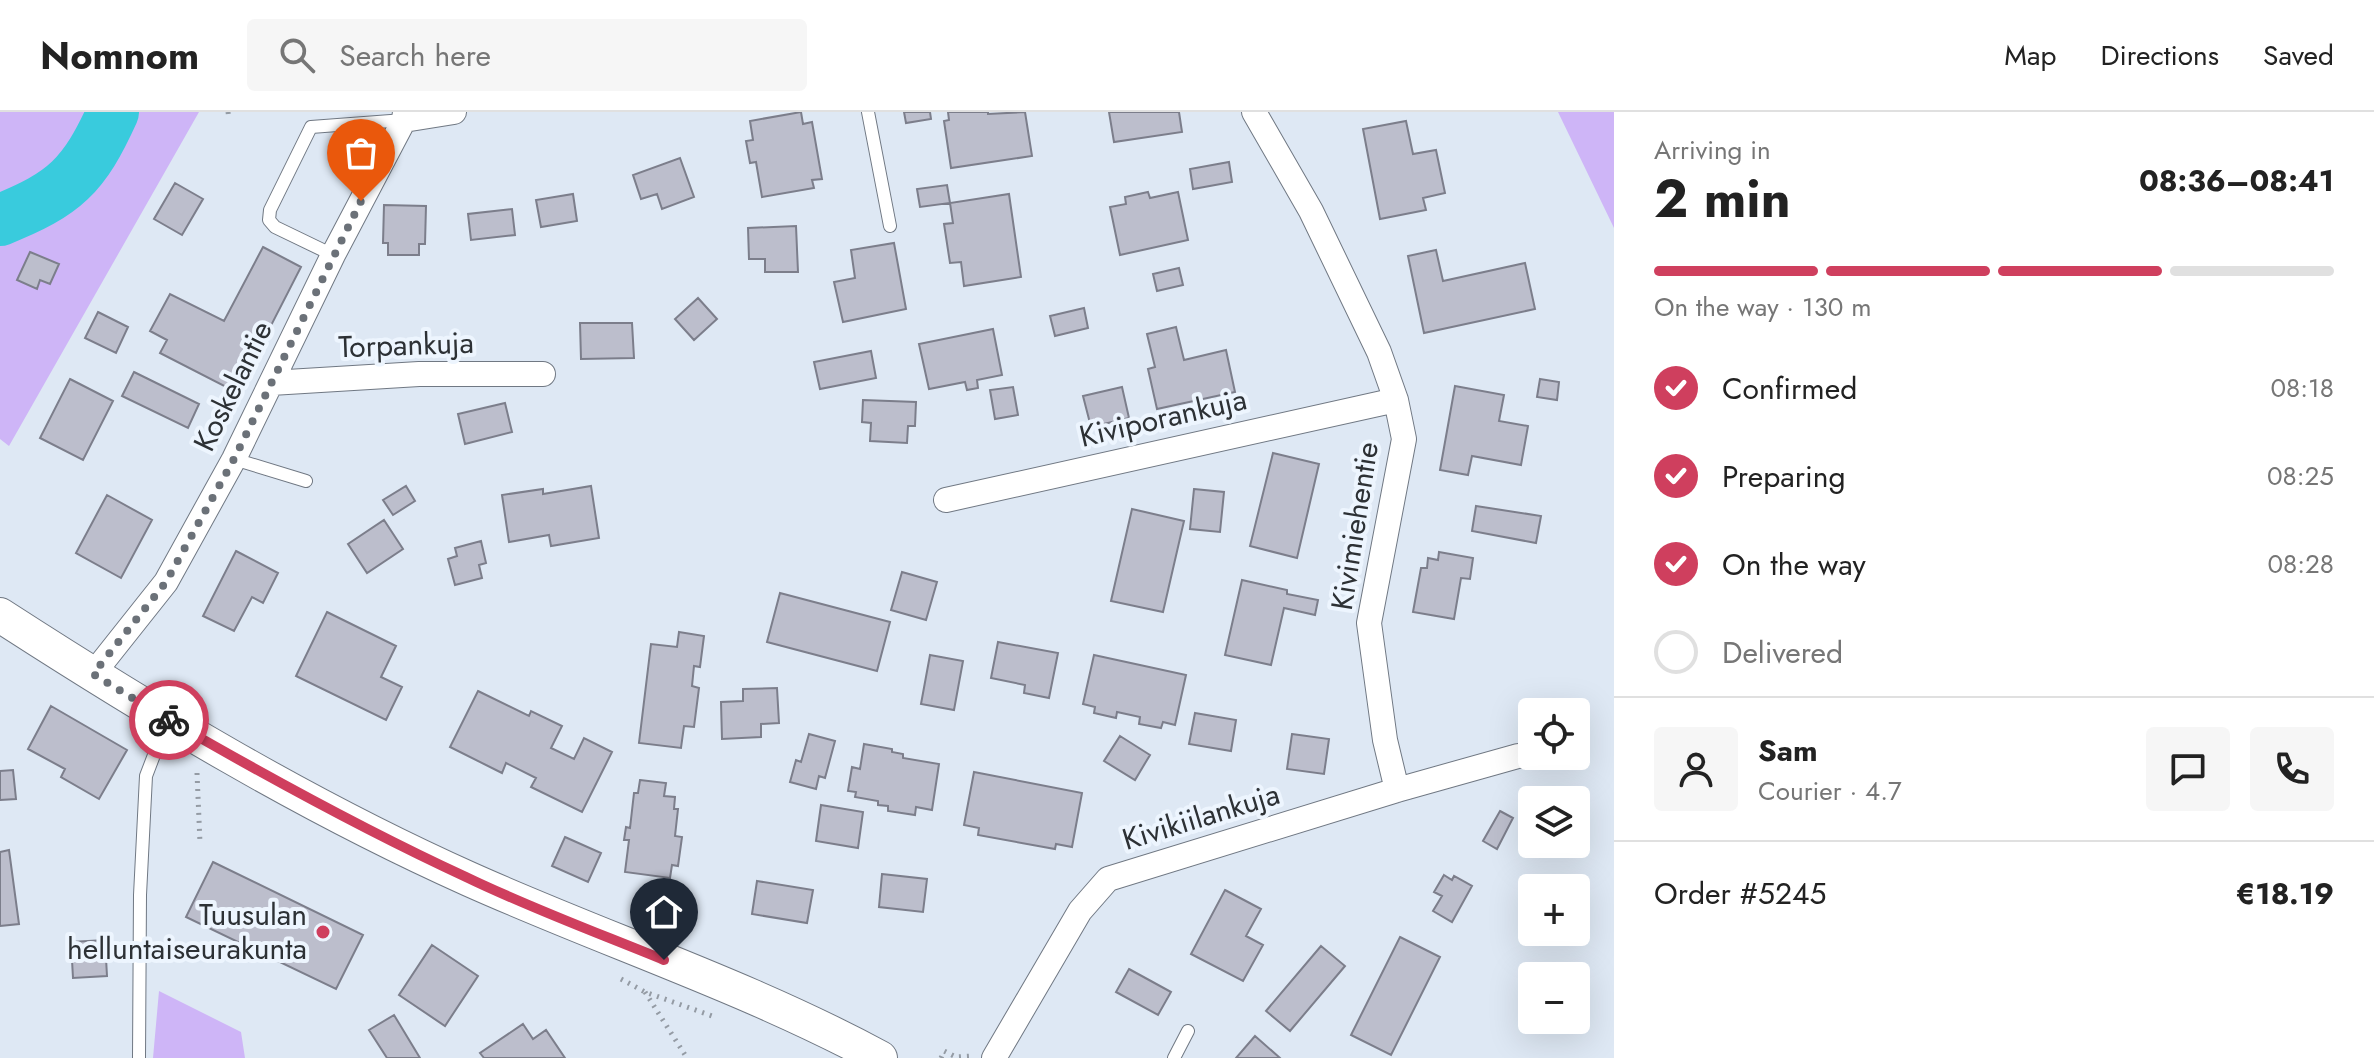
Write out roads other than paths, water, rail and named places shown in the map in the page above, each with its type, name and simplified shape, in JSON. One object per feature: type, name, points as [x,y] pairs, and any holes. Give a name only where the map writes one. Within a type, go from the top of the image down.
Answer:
[{"type":"street","points":[[404,116],[454,112]]},
{"type":"street","name":"Kivimiehentie","points":[[1254,112],[1311,211],[1379,352],[1396,400],[1404,439],[1369,623],[1385,740],[1397,790]]},
{"type":"street","name":"Koskelantie","points":[[93,674],[166,582],[234,459],[404,116]]},
{"type":"street","name":"Torpankuja","points":[[271,383],[419,374],[543,374]]},
{"type":"street","name":"Kiviporankuja","points":[[946,500],[1396,400]]},
{"type":"street","points":[[0,615],[168,720],[298,793],[469,879],[820,1026],[880,1058]]},
{"type":"street","name":"Kivikiilankuja","points":[[994,1058],[1080,911],[1108,879],[1518,756]]},
{"type":"lane","points":[[868,112],[890,226]]},
{"type":"lane","points":[[333,255],[275,227],[269,220],[270,210],[311,127],[404,116]]},
{"type":"lane","points":[[234,459],[306,481]]},
{"type":"lane","points":[[139,1058],[140,895],[146,776],[168,720]]},
{"type":"lane","points":[[1174,1058],[1188,1031]]},
{"type":"waterway","points":[[0,220],[41,201],[70,180],[92,152],[113,112]]},
{"type":"place","name":"Tuusulan helluntaiseurakunta","points":[[323,932]]}]
